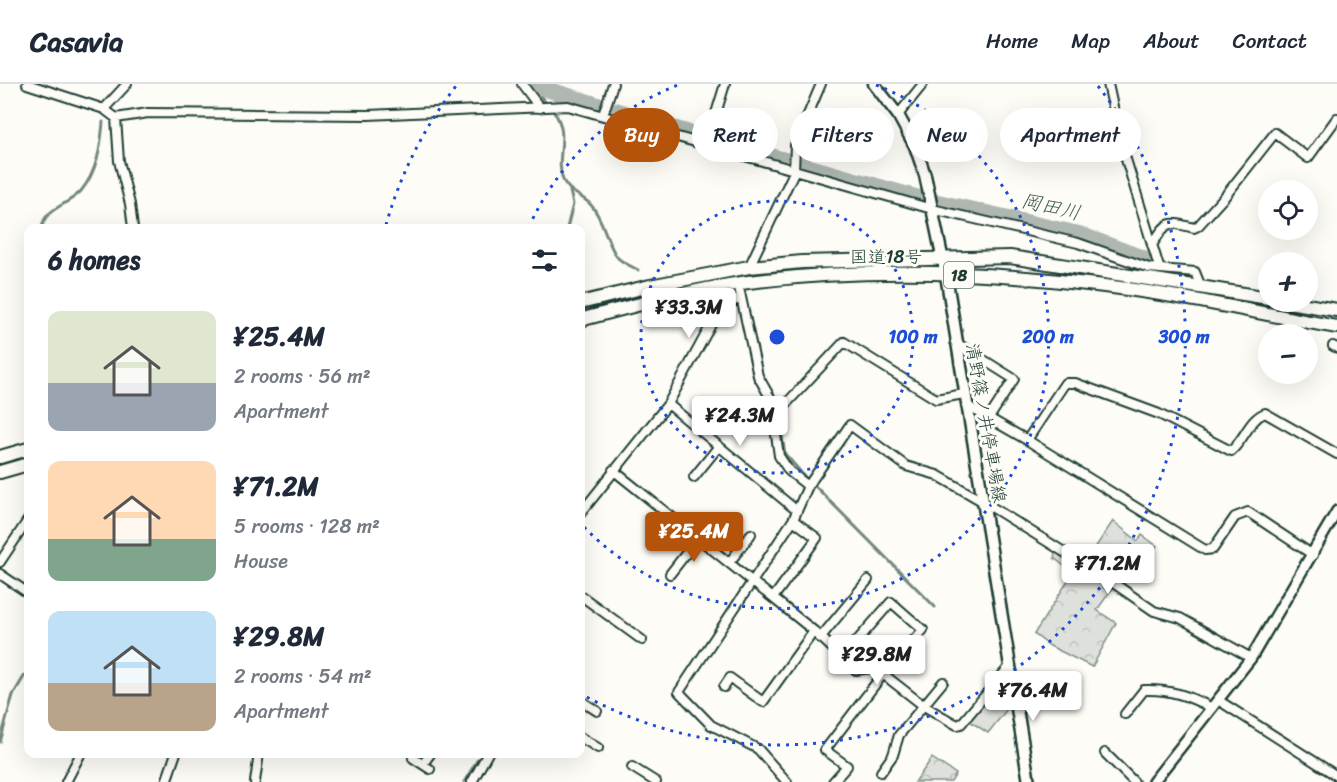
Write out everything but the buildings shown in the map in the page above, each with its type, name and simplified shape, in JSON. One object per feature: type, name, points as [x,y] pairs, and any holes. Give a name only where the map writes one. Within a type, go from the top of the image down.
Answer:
[{"type":"highway","name":"国道18号","points":[[585,302],[650,286],[749,267],[802,262],[1010,257],[1258,296]]},
{"type":"highway","name":"国道18号","points":[[585,319],[738,284],[859,274],[1011,277],[1097,285],[1337,327]]},
{"type":"highway","points":[[1318,307],[1337,310]]},
{"type":"highway","points":[[0,457],[24,450]]},
{"type":"highway","points":[[0,472],[24,465]]},
{"type":"main road","name":"清野篠ノ井停車場線","points":[[874,84],[898,115],[915,146],[925,176],[945,275],[1029,782]]},
{"type":"street","points":[[27,84],[104,109],[116,118],[148,113],[368,116],[568,106],[603,110]]},
{"type":"street","points":[[104,109],[127,84]]},
{"type":"street","points":[[522,84],[544,108]]},
{"type":"street","points":[[605,108],[613,84]]},
{"type":"street","points":[[718,108],[725,84]]},
{"type":"street","points":[[749,267],[794,165],[795,145],[821,84]]},
{"type":"street","points":[[898,115],[923,84]]},
{"type":"street","points":[[1108,84],[1121,142],[1159,267]]},
{"type":"street","points":[[116,118],[119,161],[132,224]]},
{"type":"street","points":[[1152,245],[1166,224],[1172,222],[1194,228],[1198,226],[1275,133],[1308,158],[1337,118]]},
{"type":"street","points":[[778,162],[932,209],[1078,243],[1149,268],[1159,267],[1195,272],[1201,287]]},
{"type":"street","points":[[738,284],[758,376],[772,406],[779,456],[789,471],[808,486]]},
{"type":"street","points":[[585,507],[668,404],[719,310],[741,297]]},
{"type":"street","points":[[772,406],[785,405],[844,342],[936,399],[964,394]]},
{"type":"street","points":[[955,342],[1014,379],[989,418]]},
{"type":"street","points":[[1027,440],[1065,383],[1075,383],[1159,414],[1231,451],[1240,444],[1256,417],[1265,413],[1337,454]]},
{"type":"street","points":[[668,404],[796,510]]},
{"type":"street","points":[[966,405],[1205,550],[1213,549],[1235,517],[1248,512],[1313,555]]},
{"type":"street","points":[[787,782],[759,749],[711,725],[680,692],[793,520],[808,486],[850,425],[906,466],[937,475],[982,501],[1109,580],[1154,612],[1180,618],[1251,658]]},
{"type":"street","points":[[694,477],[719,446]]},
{"type":"street","points":[[613,471],[699,537],[814,631],[856,670],[871,668],[883,674],[924,705],[957,725],[961,724],[1009,667]]},
{"type":"street","points":[[1153,782],[1251,658],[1337,511]]},
{"type":"street","points":[[773,598],[817,538],[793,520]]},
{"type":"street","points":[[0,562],[24,526]]},
{"type":"street","points":[[729,563],[751,534]]},
{"type":"street","points":[[670,574],[699,537]]},
{"type":"street","points":[[0,574],[24,590]]},
{"type":"street","points":[[820,638],[868,580]]},
{"type":"street","points":[[585,599],[642,640]]},
{"type":"street","points":[[833,782],[847,766],[825,750],[883,674],[923,630],[891,602],[842,658]]},
{"type":"street","points":[[724,687],[730,678],[763,702],[814,631]]},
{"type":"street","points":[[881,772],[893,755],[899,735],[943,682]]},
{"type":"street","points":[[1125,714],[1144,690],[1186,694],[1215,704],[1337,776]]},
{"type":"street","points":[[585,703],[597,711]]},
{"type":"street","points":[[585,740],[598,748]]},
{"type":"street","points":[[1105,753],[1134,782]]},
{"type":"street","points":[[70,781],[79,758]]},
{"type":"street","points":[[166,782],[172,758]]},
{"type":"street","points":[[255,782],[258,758]]},
{"type":"street","points":[[413,758],[426,767],[429,758]]},
{"type":"street","points":[[472,782],[485,758]]},
{"type":"street","points":[[632,767],[656,782]]},
{"type":"green space","points":[[1113,521],[1138,541],[1142,535],[1157,546],[1143,566],[1133,559],[1097,610],[1116,623],[1092,667],[1050,646],[1034,634],[1073,573],[1054,558],[1056,549],[1083,566]]},
{"type":"green space","points":[[1006,675],[1012,703],[988,733],[968,720]]},
{"type":"green space","points":[[932,758],[956,774],[951,782],[915,782]]},
{"type":"waterway","name":"岡田川","points":[[530,84],[692,134]]},
{"type":"waterway","points":[[531,85],[547,104]]},
{"type":"waterway","points":[[552,109],[561,127],[560,162],[565,184],[588,202],[595,211],[618,258],[638,270]]},
{"type":"waterway","points":[[43,224],[52,211],[81,191],[91,176],[97,158],[103,122]]},
{"type":"waterway","name":"岡田川","points":[[778,158],[919,198]]},
{"type":"waterway","points":[[568,224],[573,204],[570,191]]},
{"type":"waterway","name":"岡田川","points":[[938,202],[1079,234],[1151,261]]},
{"type":"waterway","points":[[778,412],[785,454],[805,477]]},
{"type":"waterway","points":[[815,486],[935,607]]},
{"type":"waterway","points":[[0,742],[13,695],[24,677]]},
{"type":"waterway","points":[[464,782],[478,759]]}]
